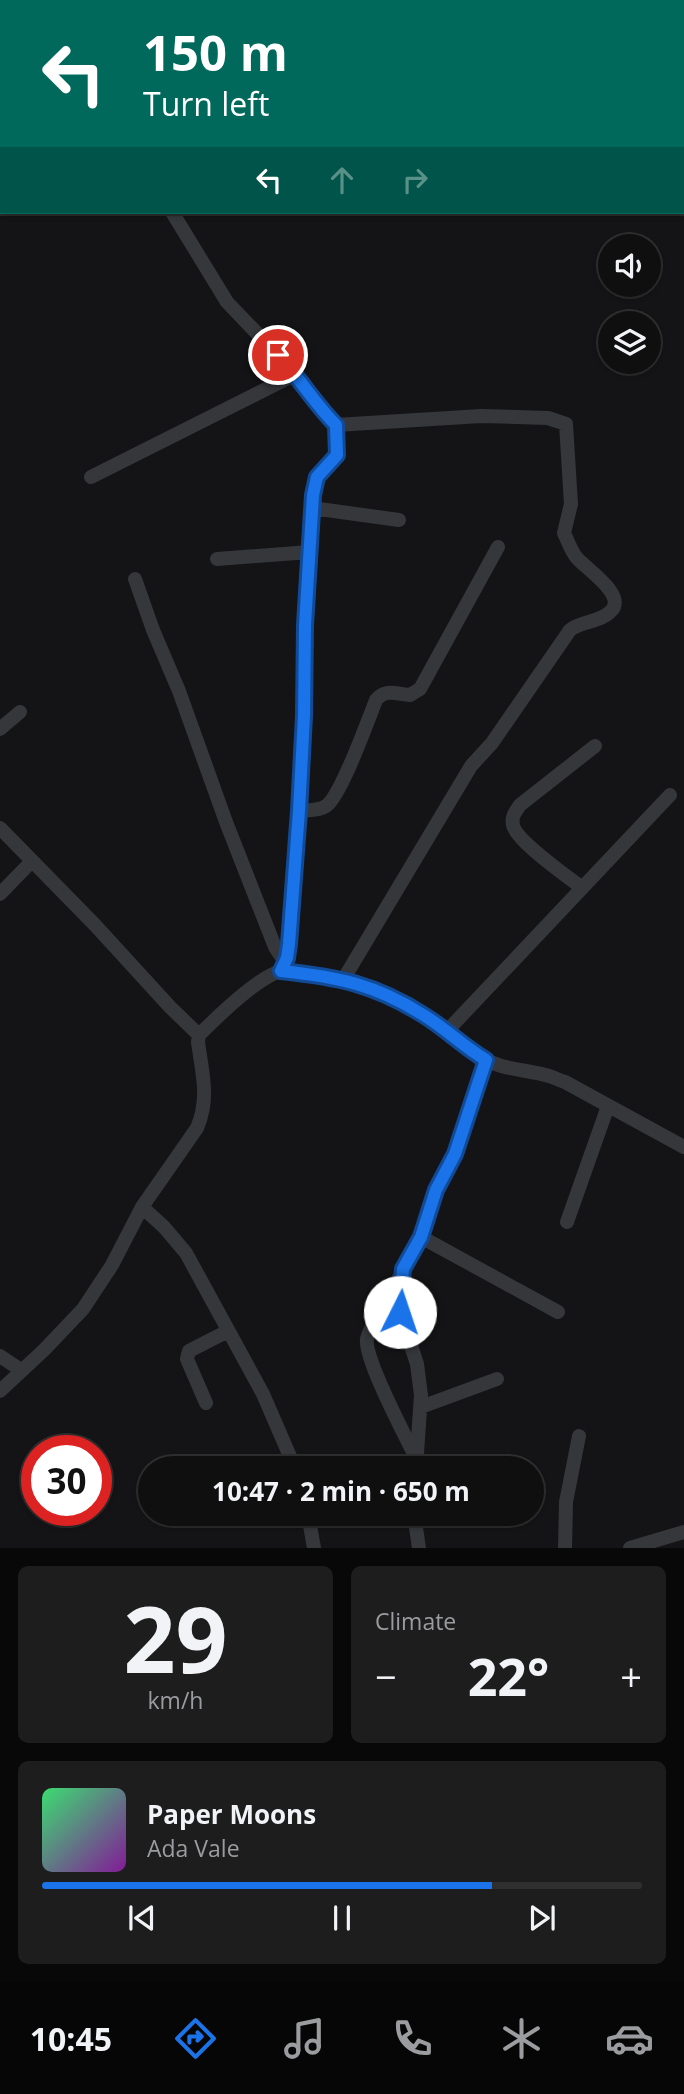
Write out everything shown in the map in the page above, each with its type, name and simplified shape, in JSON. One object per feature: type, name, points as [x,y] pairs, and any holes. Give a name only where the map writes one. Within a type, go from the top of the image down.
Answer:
[{"type":"street","points":[[0,1391],[83,1309],[112,1265],[142,1207],[197,1128],[205,1097],[198,1042],[200,1035],[254,986],[284,964],[299,811],[312,508],[317,477],[337,455],[336,425],[314,401],[296,374],[227,302],[173,214]]},
{"type":"street","points":[[91,477],[296,374]]},
{"type":"street","points":[[336,425],[481,416],[548,418],[566,424],[571,504],[564,533],[577,558],[609,589],[616,604],[608,615],[576,625],[570,630],[492,743],[471,766],[343,980]]},
{"type":"street","points":[[312,508],[398,520]]},
{"type":"street","points":[[299,811],[322,808],[330,801],[347,770],[376,700],[391,692],[410,695],[420,689],[498,547]]},
{"type":"street","points":[[217,559],[309,552]]},
{"type":"street","points":[[135,579],[226,822],[284,964]]},
{"type":"street","points":[[0,729],[20,712]]},
{"type":"street","points":[[582,888],[523,841],[513,827],[512,816],[520,805],[595,746]]},
{"type":"street","points":[[447,1031],[670,795]]},
{"type":"street","points":[[0,828],[170,1007],[200,1035]]},
{"type":"street","points":[[0,894],[32,862]]},
{"type":"street","points":[[284,964],[367,986],[396,999],[447,1031],[469,1050],[486,1060],[555,1078],[684,1147]]},
{"type":"street","points":[[412,1456],[368,1352],[367,1339],[421,1237],[436,1190],[455,1154],[486,1060]]},
{"type":"street","points":[[567,1222],[608,1106]]},
{"type":"street","points":[[142,1207],[186,1253],[263,1394],[290,1456]]},
{"type":"street","points":[[421,1237],[558,1312]]},
{"type":"street","points":[[403,1269],[400,1312],[418,1364],[421,1407],[417,1456]]},
{"type":"street","points":[[206,1403],[187,1354],[228,1331]]},
{"type":"street","points":[[0,1356],[21,1370]]},
{"type":"street","points":[[421,1407],[497,1379]]},
{"type":"street","points":[[565,1548],[566,1502],[579,1436]]},
{"type":"street","points":[[310,1526],[314,1548]]},
{"type":"street","points":[[416,1526],[419,1548]]},
{"type":"street","points":[[630,1548],[684,1532]]},
{"type":"route","points":[[278,355],[336,425],[337,455],[317,477],[313,495],[305,625],[299,811],[289,944],[281,971],[328,976],[367,986],[425,1016],[486,1060],[455,1154],[436,1190],[421,1237],[403,1269],[400,1312]]}]
